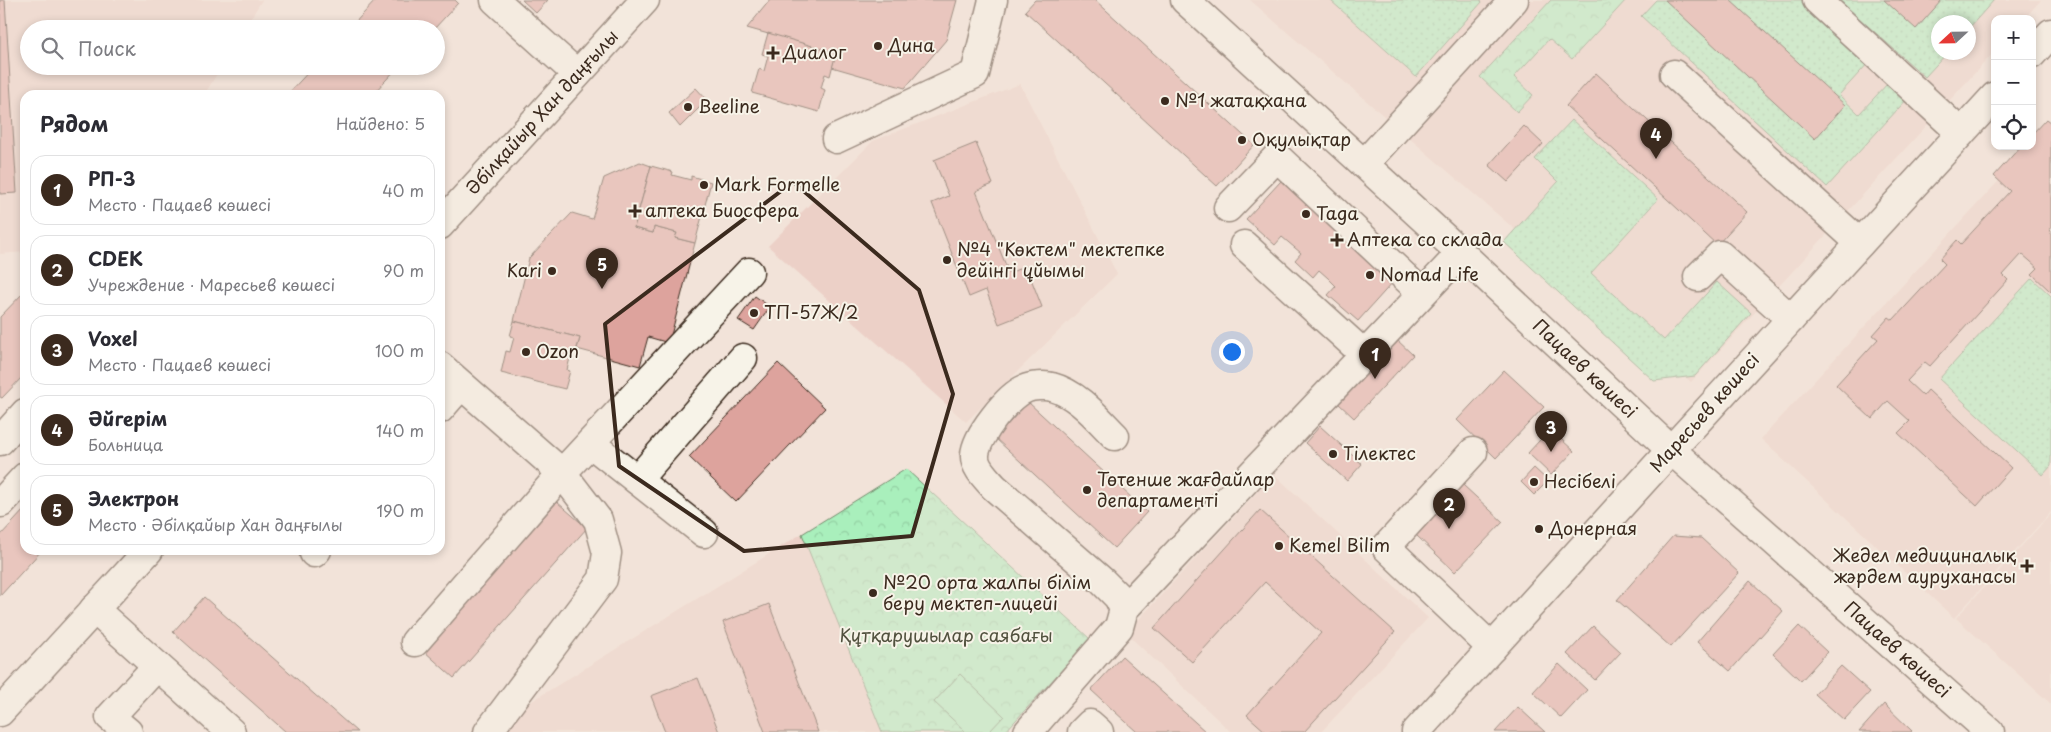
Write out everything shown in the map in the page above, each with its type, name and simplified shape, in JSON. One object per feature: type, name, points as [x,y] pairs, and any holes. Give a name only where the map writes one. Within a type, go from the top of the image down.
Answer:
[{"type":"main road","points":[[496,0],[577,74]]},
{"type":"main road","name":"Әбілқайыр Хан даңғылы","points":[[445,219],[645,0]]},
{"type":"main road","points":[[836,139],[975,74],[993,0]]},
{"type":"main road","name":"Пацаев көшесі","points":[[1185,0],[1461,252],[1671,450],[1990,732]]},
{"type":"main road","points":[[1364,164],[1514,0]]},
{"type":"main road","points":[[1817,0],[1961,133]]},
{"type":"main road","points":[[2036,50],[2051,33]]},
{"type":"main road","points":[[1674,74],[1860,243]]},
{"type":"main road","name":"Маресьев көшесі","points":[[1416,732],[1991,100]]},
{"type":"main road","points":[[1228,208],[1277,157],[1422,293]]},
{"type":"main road","points":[[1244,245],[1364,354]]},
{"type":"main road","points":[[1028,732],[1119,627],[1124,609],[1461,252]]},
{"type":"main road","points":[[1698,277],[1720,255],[1790,319]]},
{"type":"main road","points":[[415,642],[562,473],[749,272]]},
{"type":"main road","points":[[637,480],[743,358]]},
{"type":"main road","points":[[445,371],[562,473],[598,520],[607,553],[603,579],[488,732]]},
{"type":"main road","points":[[445,403],[461,385]]},
{"type":"main road","points":[[1115,436],[1072,395],[1050,386],[1026,389],[1005,405],[982,434],[975,456],[980,470],[994,488],[1107,586],[1118,597],[1124,609]]},
{"type":"main road","points":[[0,441],[20,419]]},
{"type":"main road","points":[[590,443],[704,533]]},
{"type":"main road","points":[[1473,452],[1386,547],[1492,648]]},
{"type":"main road","points":[[1,503],[20,482]]},
{"type":"main road","points":[[5,696],[94,609],[144,555]]},
{"type":"main road","points":[[94,609],[231,732]]},
{"type":"main road","points":[[128,732],[110,717],[157,666]]},
{"type":"main road","points":[[1082,732],[1090,724],[1099,732]]},
{"type":"highlighted area","points":[[793,182],[919,290],[953,394],[912,536],[744,551],[619,466],[605,324]]},
{"type":"shaded area","points":[[0,0],[262,0],[250,20],[20,20],[20,75],[216,75],[207,90],[20,90],[20,252],[0,254]]},
{"type":"shaded area","points":[[1250,0],[2041,0],[2028,15],[1991,15],[1991,55],[1691,382]]},
{"type":"shaded area","name":"№4 \"Көктем\" мектепке дейінгі ұйымы","points":[[1020,84],[1117,274],[966,422],[768,246],[873,141]]},
{"type":"shaded area","points":[[2051,124],[2051,512],[1954,618],[1761,439],[2027,150],[2036,150],[2036,140]]},
{"type":"shaded area","name":"№20 орта жалпы білім беру мектеп-лицейі","points":[[906,469],[1090,639],[1005,732],[504,732],[516,711]]},
{"type":"shaded area","name":"Kemel Bilim","points":[[1274,474],[1428,618],[1321,732],[1231,732],[1126,633]]},
{"type":"shaded area","name":"Жедел медициналық жәрдем ауруханасы","points":[[2051,514],[2051,704],[1956,618]]},
{"type":"green space","points":[[1330,0],[1480,0],[1482,2],[1416,77]]},
{"type":"green space","points":[[1551,0],[1626,0],[1572,59],[1549,39],[1514,77],[1533,95],[1517,112],[1480,77]]},
{"type":"green space","points":[[1656,0],[1804,0],[1870,61],[1839,95],[1859,114],[1890,81],[1908,98],[1827,187],[1641,16]]},
{"type":"green space","points":[[1839,0],[1994,0],[1976,20],[1976,15],[1931,15],[1931,60],[1941,60],[1925,77]]},
{"type":"green space","points":[[1572,120],[1658,199],[1591,273],[1664,340],[1717,282],[1751,313],[1695,376],[1654,381],[1504,242],[1558,182],[1535,159]]},
{"type":"green space","points":[[2032,278],[2051,296],[2051,466],[2043,475],[1939,379]]},
{"type":"green space","name":"Құтқарушылар саябағы","points":[[906,469],[1090,639],[1005,732],[882,732],[802,534]]},
{"type":"green space","points":[[960,674],[1004,716],[989,732],[966,732],[934,702]]},
{"type":"building","points":[[0,0],[5,0],[17,193],[0,194]]},
{"type":"building","points":[[376,0],[455,0],[458,3],[442,20],[357,20]]},
{"type":"building","points":[[522,0],[548,0],[536,13]]},
{"type":"building","name":"Дина","points":[[770,0],[957,0],[946,40],[905,88],[832,67],[836,53],[747,28]]},
{"type":"building","name":"№1 жатақхана","points":[[1035,0],[1095,0],[1254,145],[1217,186],[1025,11]]},
{"type":"building","points":[[1665,0],[1730,0],[1845,105],[1815,139]]},
{"type":"building","points":[[1884,0],[1942,0],[1916,29]]},
{"type":"building","points":[[768,33],[836,53],[830,76],[825,74],[821,88],[825,90],[819,112],[752,93],[759,69],[764,71],[768,56],[762,54]]},
{"type":"building","points":[[1596,73],[1747,212],[1717,245],[1566,106]]},
{"type":"building","points":[[306,75],[391,75],[377,90],[292,90]]},
{"type":"building","name":"Beeline","points":[[696,88],[707,100],[680,127],[669,113]]},
{"type":"building","points":[[2046,119],[2051,123],[2051,229],[2049,229],[2051,231],[2051,292],[2032,274],[2038,268],[2022,254],[2003,275],[2008,280],[1930,366],[1925,362],[1907,381],[1923,396],[1928,390],[2011,468],[1977,506],[1898,433],[1910,421],[1888,401],[1872,419],[1836,385],[1878,339],[1873,335],[1889,317],[1893,320],[1945,264],[1940,259],[1957,240],[1961,244],[2010,191],[1994,176],[2017,150],[2036,150],[2036,130]]},
{"type":"building","points":[[1524,126],[1543,144],[1508,182],[1489,165]]},
{"type":"building","points":[[976,143],[993,184],[976,191],[1009,273],[1026,266],[1042,307],[999,324],[986,290],[969,297],[932,203],[949,196],[934,160]]},
{"type":"building","points":[[640,162],[651,166],[634,228],[653,233],[654,227],[677,233],[675,238],[695,243],[669,343],[648,337],[640,366],[577,349],[580,338],[514,321],[529,258],[572,213],[592,219],[604,178]]},
{"type":"building","points":[[651,166],[673,172],[672,175],[691,180],[691,176],[711,182],[695,243],[675,238],[677,233],[654,227],[653,233],[634,228]]},
{"type":"building","points":[[1281,181],[1393,282],[1358,321],[1328,295],[1336,286],[1328,278],[1319,270],[1313,277],[1295,260],[1301,253],[1282,237],[1275,245],[1246,219]]},
{"type":"building","points":[[20,296],[20,379],[2,398],[0,397],[0,317]]},
{"type":"building","name":"ТП-57Ж/2","points":[[755,296],[770,307],[754,330],[738,320]]},
{"type":"building","points":[[514,321],[580,338],[576,351],[572,350],[567,370],[570,371],[565,389],[501,373],[506,351],[510,352],[514,337],[510,336]]},
{"type":"building","points":[[1396,339],[1413,355],[1354,418],[1338,403]]},
{"type":"building","points":[[778,363],[825,408],[736,502],[689,457]]},
{"type":"building","points":[[1504,370],[1544,407],[1496,458],[1457,420]]},
{"type":"building","name":"Төтенше жағдайлар департаменті","points":[[1028,402],[1147,512],[1114,548],[995,438]]},
{"type":"building","name":"Тілектес","points":[[1320,426],[1362,464],[1347,481],[1305,443]]},
{"type":"building","points":[[1550,429],[1574,451],[1551,475],[1528,453]]},
{"type":"building","name":"Несібелі","points":[[1534,468],[1548,481],[1534,495],[1521,482]]},
{"type":"building","points":[[1463,485],[1503,522],[1455,572],[1416,535]]},
{"type":"building","points":[[557,502],[587,528],[454,678],[424,651]]},
{"type":"building","points":[[1260,510],[1395,632],[1304,732],[1266,732],[1247,715],[1321,633],[1265,582],[1192,662],[1154,628]]},
{"type":"building","points":[[20,514],[20,555],[37,555],[0,596],[0,536]]},
{"type":"building","points":[[1673,536],[1701,538],[1739,573],[1671,647],[1617,600]]},
{"type":"building","points":[[1750,581],[1783,611],[1730,671],[1697,642]]},
{"type":"building","points":[[204,597],[357,732],[286,732],[173,632]]},
{"type":"building","points":[[769,604],[818,732],[765,732],[723,622]]},
{"type":"building","points":[[1593,626],[1621,652],[1595,680],[1567,654]]},
{"type":"building","points":[[1799,626],[1827,652],[1801,681],[1773,654]]},
{"type":"building","points":[[1122,656],[1206,732],[1137,732],[1091,690]]},
{"type":"building","points":[[1559,664],[1587,690],[1561,718],[1533,692]]},
{"type":"building","points":[[1841,666],[1870,692],[1844,720],[1815,694]]},
{"type":"building","points":[[698,678],[719,732],[665,732],[651,696]]},
{"type":"building","points":[[1884,704],[1912,731],[1911,732],[1859,732]]},
{"type":"building","points":[[1518,707],[1545,732],[1495,732]]},
{"type":"place","name":"Дина","points":[[878,46]]},
{"type":"place","name":"Диалог","points":[[773,53]]},
{"type":"place","name":"№1 жатақхана","points":[[1165,101]]},
{"type":"place","name":"Beeline","points":[[688,107]]},
{"type":"place","name":"Оқулықтар","points":[[1242,140]]},
{"type":"place","name":"Әйгерім","points":[[1656,159]]},
{"type":"place","name":"Mark Formelle","points":[[704,185]]},
{"type":"place","name":"аптека Биосфера","points":[[635,211]]},
{"type":"place","name":"Taga","points":[[1306,214]]},
{"type":"place","name":"Аптека со склада","points":[[1337,240]]},
{"type":"place","name":"№4 \"Көктем\" мектепке дейінгі ұйымы","points":[[947,260]]},
{"type":"place","name":"Kari","points":[[552,271]]},
{"type":"place","name":"Nomad Life","points":[[1370,275]]},
{"type":"place","name":"Электрон","points":[[602,289]]},
{"type":"place","name":"ТП-57Ж/2","points":[[754,313]]},
{"type":"place","name":"Ozon","points":[[526,352]]},
{"type":"place","name":"РП-3","points":[[1375,379]]},
{"type":"place","name":"Voxel","points":[[1551,452]]},
{"type":"place","name":"Тілектес","points":[[1333,454]]},
{"type":"place","name":"Несібелі","points":[[1534,482]]},
{"type":"place","name":"Төтенше жағдайлар департаменті","points":[[1087,490]]},
{"type":"place","name":"CDEK","points":[[1449,529]]},
{"type":"place","name":"Донерная","points":[[1539,529]]},
{"type":"place","name":"Kemel Bilim","points":[[1279,546]]},
{"type":"place","name":"Жедел медициналық жәрдем ауруханасы","points":[[2027,566]]},
{"type":"place","name":"№20 орта жалпы білім беру мектеп-лицейі","points":[[873,593]]}]
